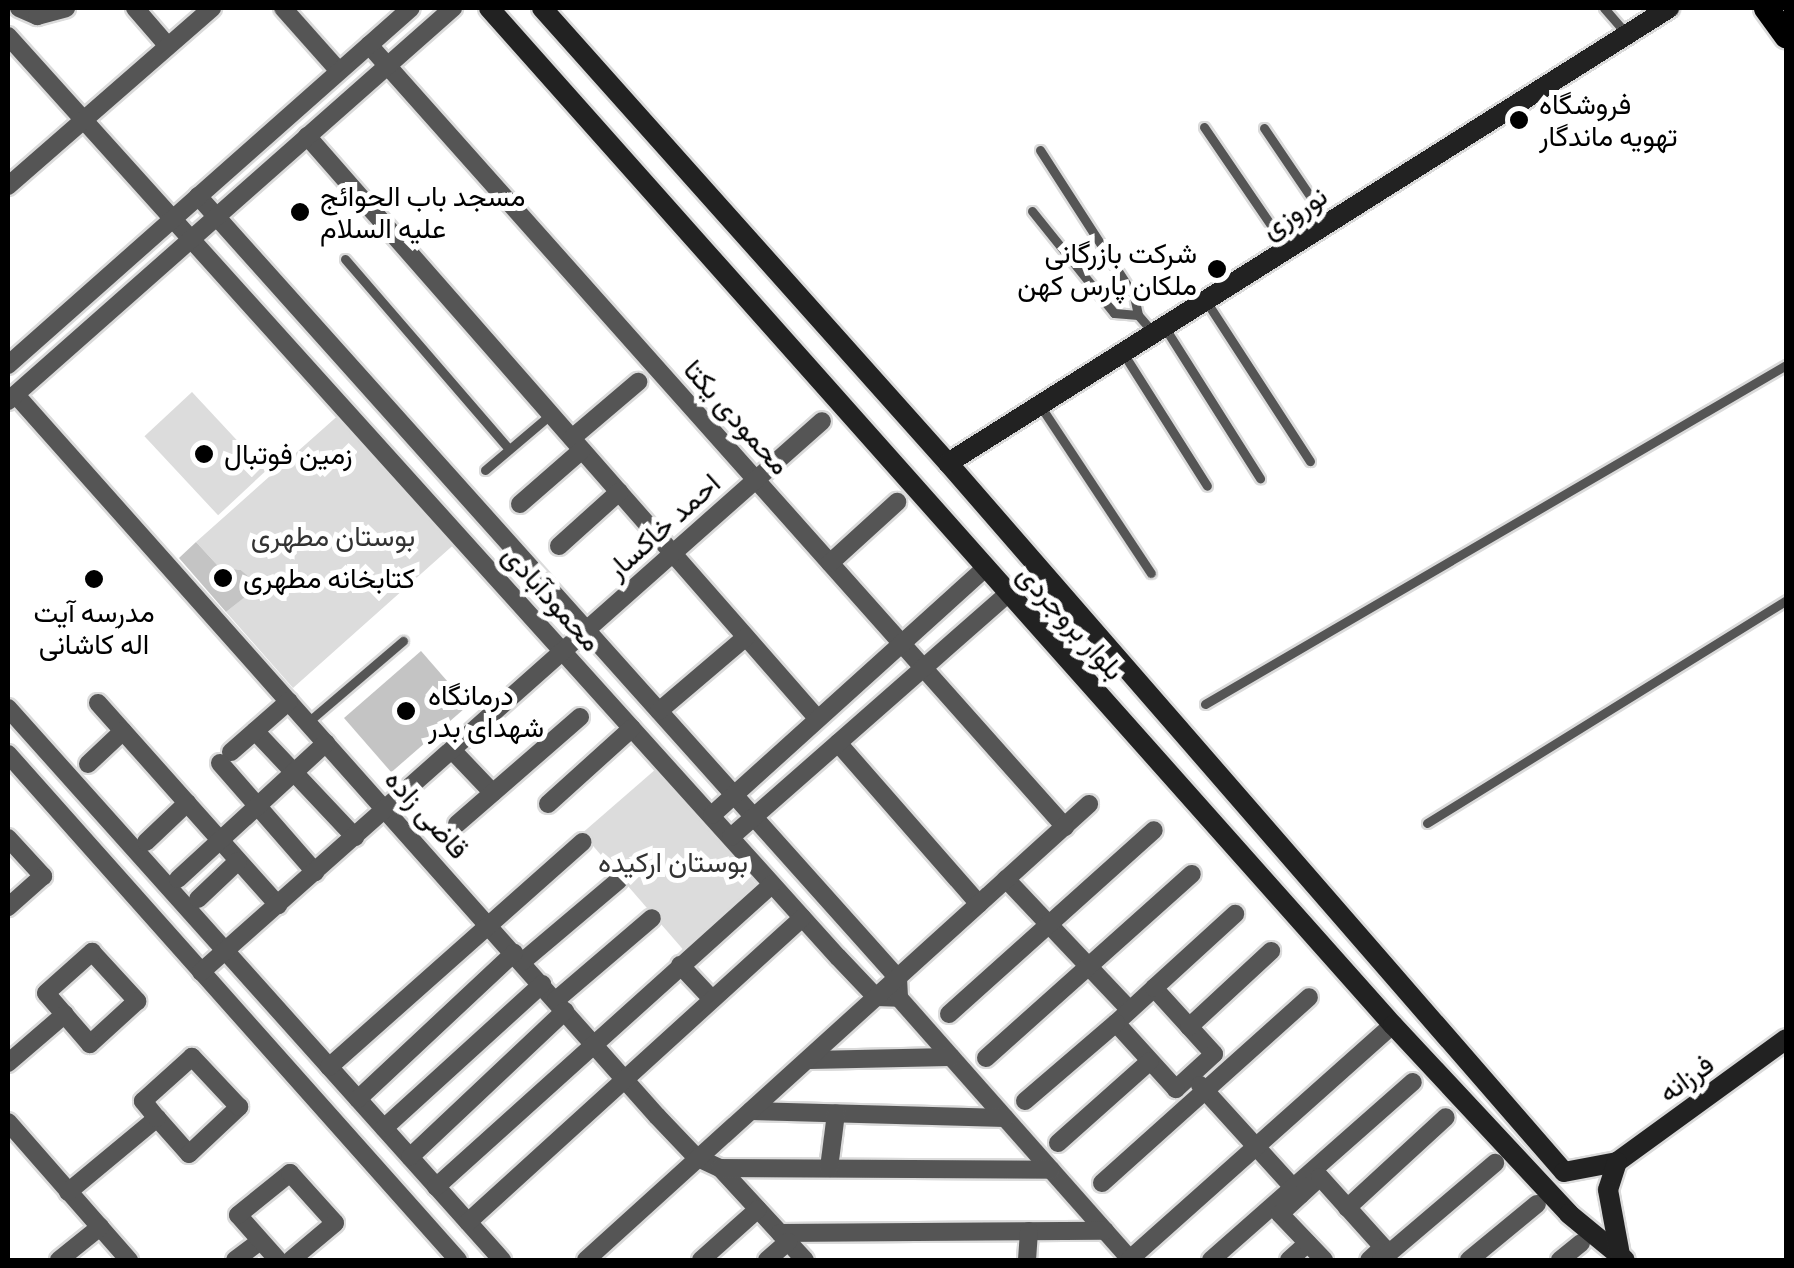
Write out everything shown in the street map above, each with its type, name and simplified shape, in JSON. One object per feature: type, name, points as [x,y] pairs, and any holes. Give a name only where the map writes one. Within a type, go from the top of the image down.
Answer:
[{"type":"main road","name":"بلوار بروجردی","points":[[488,8],[1393,1025],[1569,1214],[1622,1258]]},
{"type":"main road","name":"بلوار بروجردی","points":[[542,8],[948,463],[1564,1172],[1617,1162]]},
{"type":"main road","name":"نوروزی","points":[[948,463],[1669,8]]},
{"type":"main road","points":[[1766,8],[1786,36]]},
{"type":"main road","name":"فرزانه","points":[[1617,1162],[1786,1039]]},
{"type":"main road","points":[[1617,1162],[1608,1190],[1622,1258]]},
{"type":"street","points":[[19,8],[37,16],[66,8]]},
{"type":"street","points":[[136,8],[167,45]]},
{"type":"street","points":[[8,186],[212,8]]},
{"type":"street","points":[[282,8],[340,70]]},
{"type":"street","points":[[8,365],[411,8]]},
{"type":"street","points":[[12,398],[453,8]]},
{"type":"street","name":"محمودآبادی","points":[[8,36],[876,997]]},
{"type":"street","name":"محمودی یکتا","points":[[368,45],[1065,826]]},
{"type":"street","points":[[308,136],[818,720]]},
{"type":"street","name":"محمودآبادی","points":[[198,196],[898,978]]},
{"type":"street","points":[[520,504],[638,382]]},
{"type":"street","name":"قاضی زاده","points":[[12,398],[308,722],[624,1079],[696,1157],[720,1168],[805,1260]]},
{"type":"street","name":"احمد خاکسار","points":[[202,972],[822,421]]},
{"type":"street","points":[[559,546],[620,492]]},
{"type":"street","points":[[830,563],[896,502]]},
{"type":"street","points":[[712,815],[986,567]]},
{"type":"street","points":[[731,837],[1009,594]]},
{"type":"street","points":[[659,711],[746,637]]},
{"type":"street","points":[[289,701],[226,758],[257,805],[315,872]]},
{"type":"street","points":[[98,704],[278,905]]},
{"type":"street","points":[[8,708],[502,1260]]},
{"type":"street","points":[[457,824],[580,717]]},
{"type":"street","points":[[548,804],[632,728]]},
{"type":"street","points":[[88,764],[122,731]]},
{"type":"street","points":[[255,731],[355,837]]},
{"type":"street","points":[[178,879],[326,743]]},
{"type":"street","points":[[838,743],[979,904]]},
{"type":"street","points":[[452,750],[492,793]]},
{"type":"street","points":[[8,754],[458,1260]]},
{"type":"street","points":[[146,842],[187,803]]},
{"type":"street","points":[[586,1260],[1089,804]]},
{"type":"street","points":[[949,1014],[1154,830]]},
{"type":"street","points":[[8,838],[42,876],[8,907]]},
{"type":"street","points":[[329,1067],[582,842]]},
{"type":"street","points":[[198,900],[238,861]]},
{"type":"street","points":[[986,1058],[1192,874]]},
{"type":"street","points":[[1006,879],[1088,965],[1150,1061],[1176,1088],[1214,1054],[1154,988]]},
{"type":"street","points":[[358,1099],[518,958],[618,880]]},
{"type":"street","points":[[436,1187],[772,884]]},
{"type":"street","points":[[1024,1101],[1234,914]]},
{"type":"street","points":[[410,1157],[652,918]]},
{"type":"street","points":[[468,1222],[802,918]]},
{"type":"street","points":[[1189,1027],[1270,951]]},
{"type":"street","points":[[92,952],[137,1001],[90,1044],[65,1014],[46,992],[92,952]]},
{"type":"street","points":[[680,965],[711,998]]},
{"type":"street","points":[[898,978],[899,998],[1131,1260],[1393,1025]]},
{"type":"street","points":[[384,1128],[542,984]]},
{"type":"street","points":[[876,997],[899,998]]},
{"type":"street","points":[[1102,1183],[1309,998]]},
{"type":"street","points":[[8,1063],[65,1014]]},
{"type":"street","points":[[192,1056],[239,1108],[189,1154],[157,1118],[143,1101],[192,1056]]},
{"type":"street","points":[[808,1060],[951,1056]]},
{"type":"street","points":[[1058,1144],[1150,1061]]},
{"type":"street","points":[[1191,1074],[1297,1191]]},
{"type":"street","points":[[1211,1260],[1297,1191],[1413,1082]]},
{"type":"street","points":[[752,1111],[1005,1118]]},
{"type":"street","points":[[829,1168],[836,1113]]},
{"type":"street","points":[[1347,1208],[1446,1117]]},
{"type":"street","points":[[68,1192],[157,1118]]},
{"type":"street","points":[[8,1122],[129,1260]]},
{"type":"street","points":[[1381,1260],[1495,1163]]},
{"type":"street","points":[[720,1168],[1051,1170]]},
{"type":"street","points":[[278,1260],[238,1215],[290,1173],[335,1224],[291,1260]]},
{"type":"street","points":[[1324,1260],[1280,1214],[1297,1191],[1320,1177],[1383,1248],[1368,1260]]},
{"type":"street","points":[[1470,1260],[1537,1204]]},
{"type":"street","points":[[702,1260],[758,1209]]},
{"type":"street","points":[[59,1260],[100,1228]]},
{"type":"street","points":[[767,1260],[784,1237],[1105,1231]]},
{"type":"street","points":[[1027,1260],[1029,1232]]},
{"type":"street","points":[[235,1260],[260,1240]]},
{"type":"street","points":[[1560,1260],[1581,1243]]},
{"type":"street","points":[[1289,1260],[1308,1244]]},
{"type":"lane","points":[[1604,8],[1627,34]]},
{"type":"lane","points":[[1204,127],[1288,250]]},
{"type":"lane","points":[[1264,128],[1329,223]]},
{"type":"lane","points":[[1040,150],[1134,296],[1138,316]]},
{"type":"lane","points":[[1032,210],[1114,312],[1138,316],[1159,330],[1260,478]]},
{"type":"lane","points":[[344,259],[510,449]]},
{"type":"lane","points":[[1206,300],[1310,461]]},
{"type":"lane","points":[[1123,353],[1207,486]]},
{"type":"lane","points":[[1205,704],[1786,364]]},
{"type":"lane","points":[[1040,405],[1151,573]]},
{"type":"lane","points":[[486,470],[551,414]]},
{"type":"lane","points":[[1427,823],[1786,600]]},
{"type":"lane","points":[[308,722],[403,641]]},
{"type":"green space","name":"زمین فوتبال","points":[[192,392],[266,471],[218,515],[144,436]]},
{"type":"green space","name":"بوستان مطهری","points":[[342,412],[459,540],[293,688],[226,612],[258,586],[241,570],[219,567],[196,542]]},
{"type":"green space","name":"بوستان ارکیده","points":[[656,769],[759,887],[685,952],[582,833]]},
{"type":"building","name":"کتابخانه مطهری","points":[[196,542],[219,567],[241,570],[259,586],[226,612],[179,558]]},
{"type":"building","name":"درمانگاه شهدای بدر","points":[[421,651],[468,705],[391,772],[344,718]]},
{"type":"place","name":"فروشگاه تهویه ماندگار","points":[[1519,120]]},
{"type":"place","name":"مسجد باب الحوائج علیه السلام","points":[[300,212]]},
{"type":"place","name":"شرکت بازرگانی ملکان پارس کهن","points":[[1217,269]]},
{"type":"place","name":"زمین فوتبال","points":[[204,454]]},
{"type":"place","name":"کتابخانه مطهری","points":[[223,578]]},
{"type":"place","name":"مدرسه آیت اله کاشانی","points":[[94,579]]},
{"type":"place","name":"درمانگاه شهدای بدر","points":[[406,711]]}]
